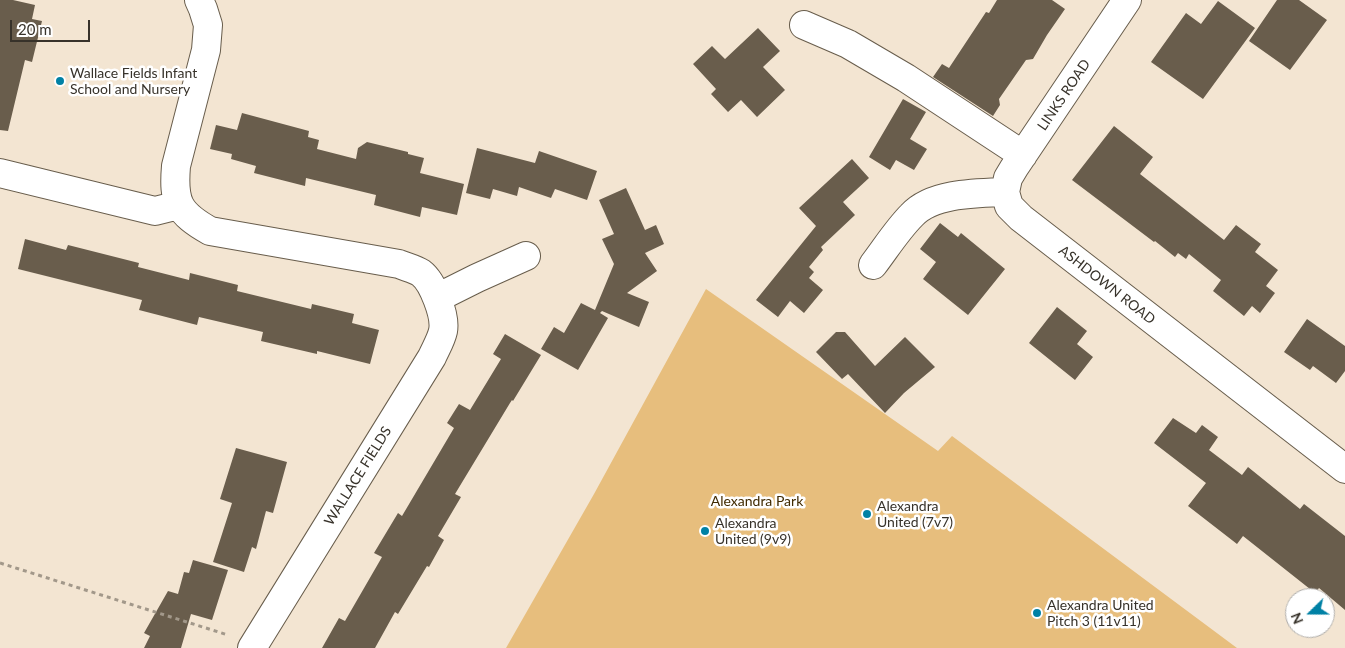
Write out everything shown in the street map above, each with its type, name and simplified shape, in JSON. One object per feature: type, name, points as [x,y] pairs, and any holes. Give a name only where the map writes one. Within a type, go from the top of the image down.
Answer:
[{"type":"street","points":[[0,173],[155,211],[179,205],[174,184],[176,166],[206,50],[208,25],[199,0]]},
{"type":"street","name":"LINKS ROAD","points":[[1005,192],[1008,178],[1127,0]]},
{"type":"street","points":[[804,25],[848,44],[906,78],[1023,155]]},
{"type":"street","points":[[873,265],[913,214],[932,201],[967,193],[1005,192]]},
{"type":"street","name":"ASHDOWN ROAD","points":[[1005,192],[1009,206],[1021,218],[1345,469]]},
{"type":"street","name":"WALLACE FIELDS","points":[[179,205],[184,213],[194,222],[210,230],[399,264],[421,273],[431,285],[437,298],[442,318],[443,330],[432,357],[242,642]]},
{"type":"street","points":[[437,298],[526,256]]},
{"type":"path","points":[[0,563],[242,642]]},
{"type":"green space","name":"Alexandra Park","points":[[706,289],[938,451],[952,436],[1237,648],[506,648],[594,494]]},
{"type":"building","points":[[0,0],[13,0],[35,5],[32,19],[42,21],[32,62],[25,60],[8,131],[0,130]]},
{"type":"building","points":[[997,0],[1052,0],[1065,9],[1033,59],[1026,60],[999,99],[1000,105],[993,116],[933,77],[942,64],[949,68],[986,12],[989,13]]},
{"type":"building","points":[[1277,0],[1299,0],[1327,20],[1290,70],[1249,41]]},
{"type":"building","points":[[1218,1],[1255,28],[1203,99],[1151,62],[1186,13],[1201,24]]},
{"type":"building","points":[[758,28],[780,51],[763,67],[785,90],[757,117],[741,100],[728,112],[711,94],[716,89],[693,64],[712,46],[725,59]]},
{"type":"building","points":[[903,99],[926,112],[910,139],[927,149],[914,170],[896,160],[890,170],[869,157]]},
{"type":"building","points":[[242,113],[309,131],[308,137],[319,140],[317,149],[356,159],[358,148],[367,142],[424,158],[420,173],[464,184],[457,215],[422,207],[420,217],[374,205],[376,195],[306,178],[305,186],[254,173],[256,166],[231,159],[232,154],[210,149],[216,125],[237,130]]},
{"type":"building","points":[[1114,126],[1153,157],[1140,174],[1224,240],[1236,225],[1261,244],[1255,252],[1278,270],[1266,286],[1275,293],[1260,313],[1252,306],[1244,316],[1213,291],[1221,280],[1189,254],[1186,259],[1178,253],[1175,257],[1072,180]]},
{"type":"building","points":[[477,148],[535,163],[539,151],[597,171],[587,200],[555,189],[551,198],[519,187],[517,196],[493,189],[490,199],[466,193]]},
{"type":"building","points":[[852,159],[869,178],[843,202],[855,215],[821,247],[823,250],[809,267],[814,272],[809,278],[823,290],[804,313],[790,301],[778,317],[756,300],[816,226],[799,208]]},
{"type":"building","points":[[626,188],[645,230],[656,225],[664,244],[645,253],[657,271],[627,293],[649,302],[639,327],[602,311],[600,313],[608,318],[578,370],[541,349],[554,327],[564,333],[581,303],[595,310],[614,264],[602,239],[614,234],[599,200]]},
{"type":"building","points":[[940,223],[958,237],[961,233],[1005,269],[968,315],[923,279],[936,262],[920,249]]},
{"type":"building","points":[[25,239],[66,250],[68,245],[139,263],[138,267],[189,280],[190,273],[238,285],[237,291],[311,309],[312,304],[354,314],[352,323],[379,330],[370,364],[317,351],[317,354],[261,341],[263,332],[199,317],[197,325],[139,310],[142,300],[18,269]]},
{"type":"building","points":[[1057,307],[1087,331],[1077,344],[1093,357],[1075,380],[1029,343]]},
{"type":"building","points":[[1307,319],[1345,346],[1345,371],[1336,383],[1313,366],[1310,370],[1284,352]]},
{"type":"building","points":[[836,332],[845,332],[875,366],[905,337],[935,367],[904,393],[885,413],[848,374],[842,379],[816,352]]},
{"type":"building","points":[[505,334],[541,355],[455,494],[461,497],[438,536],[444,540],[429,567],[427,566],[398,614],[395,612],[375,648],[322,648],[339,618],[345,621],[382,557],[374,553],[398,513],[402,516],[454,428],[447,423],[459,404],[470,410],[501,359],[493,354]]},
{"type":"building","points":[[1173,418],[1196,433],[1202,425],[1218,437],[1209,450],[1242,475],[1248,467],[1300,509],[1304,504],[1345,536],[1345,610],[1335,602],[1335,588],[1309,588],[1243,536],[1237,544],[1188,506],[1206,483],[1154,443]]},
{"type":"building","points":[[236,448],[287,462],[273,513],[266,511],[256,549],[252,547],[244,572],[213,562],[232,503],[220,499]]},
{"type":"building","points":[[193,560],[228,570],[212,620],[191,614],[181,648],[144,648],[150,636],[144,633],[168,591],[178,594],[184,572],[189,573]]},
{"type":"place","name":"Wallace Fields Infant School and Nursery","points":[[60,81]]},
{"type":"place","name":"Alexandra United (7v7)","points":[[867,514]]},
{"type":"place","name":"Alexandra United (9v9)","points":[[705,531]]},
{"type":"place","name":"Alexandra United Pitch 3 (11v11)","points":[[1037,613]]}]
